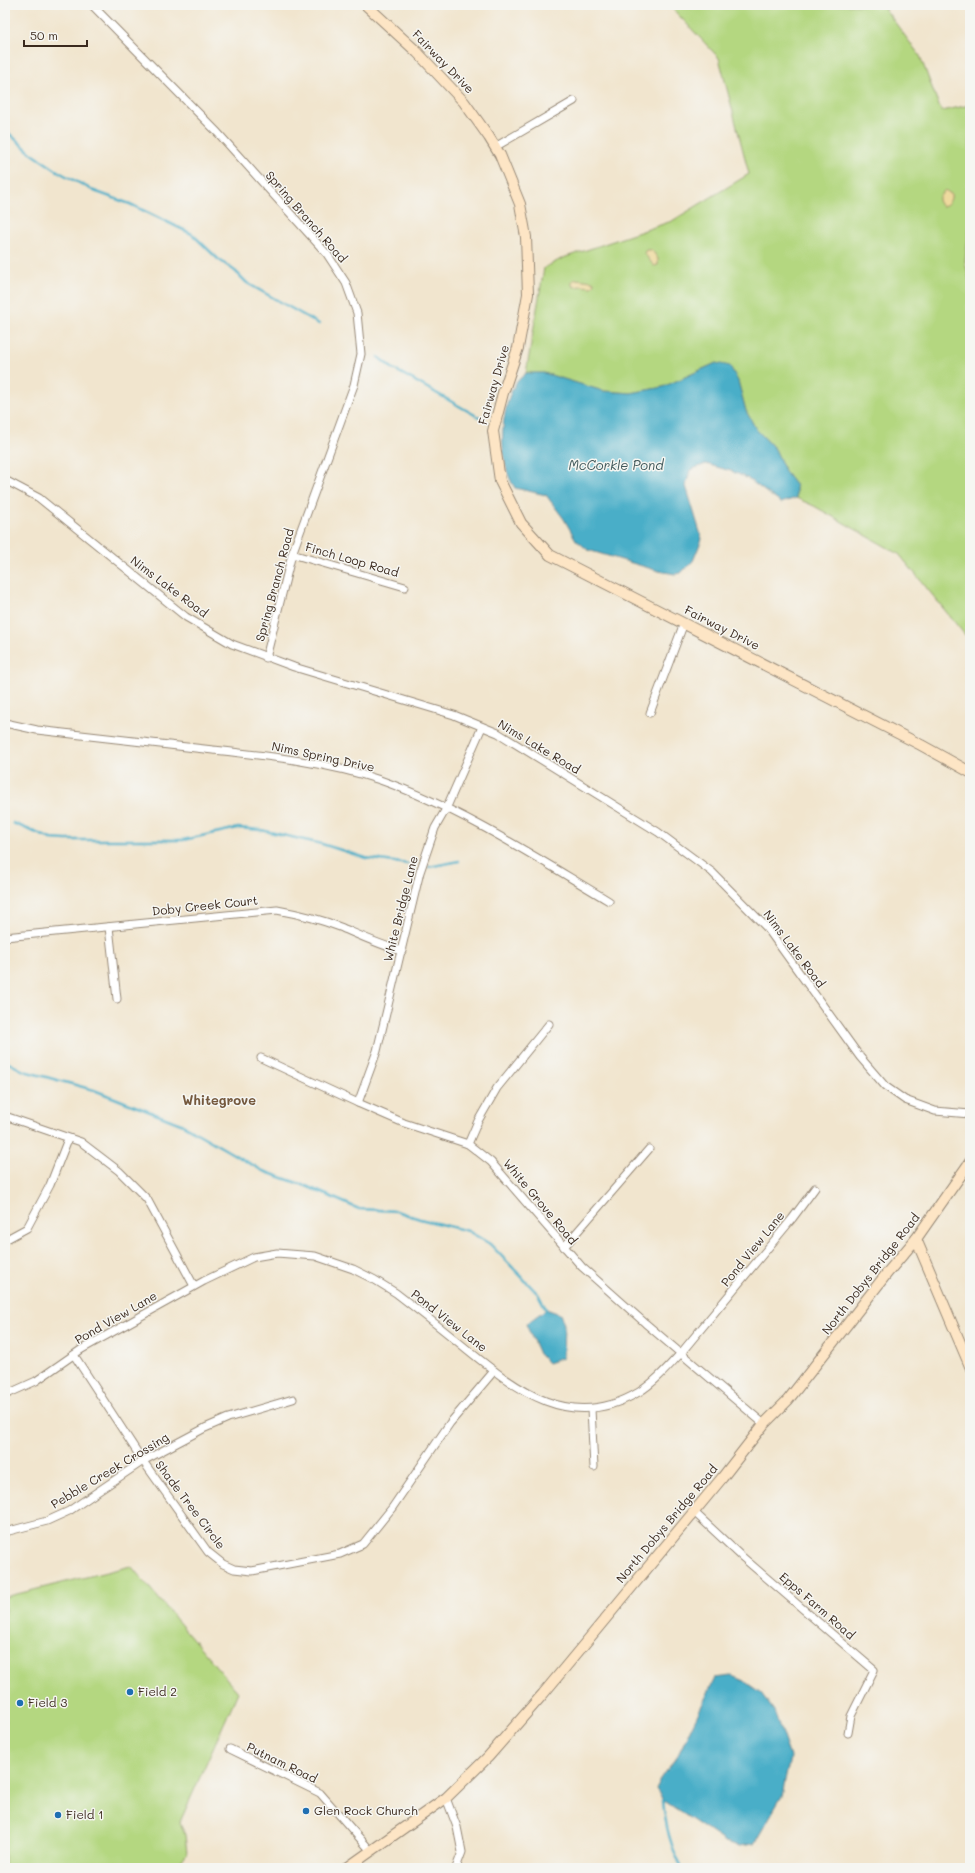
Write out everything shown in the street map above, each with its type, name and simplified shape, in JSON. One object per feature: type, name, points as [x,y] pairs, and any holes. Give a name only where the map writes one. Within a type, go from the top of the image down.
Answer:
[{"type":"street","name":"Spring Branch Road","points":[[92,5],[218,133],[327,254],[346,282],[357,313],[361,354],[354,385],[292,554],[266,658]]},
{"type":"street","name":"Fairway Drive","points":[[371,6],[464,102],[495,147],[509,174],[520,204],[529,266],[528,294],[518,348],[503,393],[493,431],[500,481],[521,523],[550,555],[922,745],[970,772]]},
{"type":"street","points":[[495,147],[574,101]]},
{"type":"street","name":"Nims Lake Road","points":[[5,480],[40,498],[186,617],[232,644],[266,658],[424,705],[498,733],[658,832],[712,872],[767,928],[860,1057],[885,1086],[905,1100],[935,1110],[970,1114]]},
{"type":"street","name":"Finch Loop Road","points":[[292,554],[405,587]]},
{"type":"street","points":[[650,713],[684,624]]},
{"type":"street","name":"Nims Spring Drive","points":[[5,723],[37,730],[272,756],[338,769],[379,780],[426,798],[446,809],[461,814],[609,901]]},
{"type":"street","name":"White Bridge Lane","points":[[358,1103],[377,1051],[420,872],[435,828],[446,809],[482,727]]},
{"type":"street","name":"Doby Creek Court","points":[[5,937],[277,910],[302,914],[385,946],[402,951]]},
{"type":"street","points":[[108,927],[117,999]]},
{"type":"street","points":[[468,1144],[478,1121],[497,1088],[550,1024]]},
{"type":"street","name":"White Grove Road","points":[[261,1058],[404,1123],[468,1144],[491,1162],[582,1267],[764,1424]]},
{"type":"street","points":[[5,1116],[68,1139],[81,1142],[99,1154],[147,1199],[194,1286]]},
{"type":"street","points":[[5,1240],[27,1228],[50,1185],[68,1139]]},
{"type":"street","points":[[564,1247],[649,1149]]},
{"type":"street","name":"North Dobys Bridge Road","points":[[347,1868],[446,1798],[488,1757],[543,1694],[694,1512],[764,1424],[788,1400],[888,1272],[916,1239],[970,1162]]},
{"type":"street","name":"Pond View Lane","points":[[5,1395],[36,1381],[82,1349],[194,1286],[254,1257],[277,1253],[315,1256],[353,1269],[396,1293],[494,1371],[518,1388],[558,1406],[591,1409],[622,1401],[639,1392],[663,1373],[682,1353],[792,1219],[815,1188]]},
{"type":"street","points":[[916,1239],[970,1366]]},
{"type":"street","name":"Shade Tree Circle","points":[[74,1355],[143,1460],[208,1552],[223,1564],[234,1569],[252,1571],[340,1554],[356,1549],[369,1539],[450,1424],[494,1371]]},
{"type":"street","name":"Pebble Creek Crossing","points":[[5,1532],[48,1521],[70,1511],[143,1460],[228,1418],[293,1399]]},
{"type":"street","points":[[591,1409],[594,1467]]},
{"type":"street","name":"Epps Farm Road","points":[[694,1512],[740,1555],[874,1670],[851,1716],[848,1733]]},
{"type":"street","name":"Putnam Road","points":[[230,1749],[320,1793],[372,1851]]},
{"type":"street","points":[[446,1798],[457,1827],[462,1852],[456,1868]]},
{"type":"green space","points":[[669,5],[882,5],[920,56],[941,111],[970,105],[970,223],[965,261],[970,284],[970,637],[965,635],[899,554],[814,506],[796,498],[796,486],[786,473],[775,449],[756,429],[746,411],[738,381],[716,363],[663,387],[631,393],[603,391],[544,373],[526,373],[544,268],[563,258],[672,221],[749,174],[719,58]]},
{"type":"green space","points":[[131,1566],[238,1692],[180,1822],[185,1835],[187,1853],[176,1868],[5,1868],[5,1597]]},
{"type":"sand","points":[[945,190],[951,194],[951,199],[942,207],[938,201],[939,197]]},
{"type":"sand","points":[[646,250],[652,250],[658,259],[658,265],[654,266],[644,253]]},
{"type":"sand","points":[[576,279],[593,281],[595,284],[592,287],[574,287],[572,285],[572,281]]},
{"type":"water","name":"McCorkle Pond","points":[[716,363],[730,366],[738,381],[746,411],[756,429],[775,449],[786,473],[796,486],[796,498],[781,503],[747,478],[731,471],[706,464],[690,470],[686,486],[702,539],[693,561],[681,573],[675,574],[659,571],[588,550],[576,540],[564,519],[546,495],[515,488],[509,477],[505,464],[503,451],[504,421],[506,408],[515,384],[526,373],[544,373],[603,391],[631,393],[663,387]]},
{"type":"water","points":[[546,1309],[560,1314],[564,1324],[563,1358],[548,1363],[539,1354],[526,1324]]},
{"type":"water","points":[[732,1676],[744,1681],[761,1693],[774,1711],[790,1757],[782,1796],[754,1844],[740,1846],[725,1842],[663,1800],[656,1789],[679,1753],[715,1678]]},
{"type":"waterway","points":[[5,130],[31,153],[59,172],[94,191],[130,204],[192,234],[218,259],[235,271],[247,283],[319,324]]},
{"type":"waterway","points":[[378,357],[392,368],[482,419]]},
{"type":"waterway","points":[[13,823],[51,839],[66,840],[183,840],[238,828],[261,830],[322,844],[366,858],[408,864]]},
{"type":"waterway","points":[[429,867],[459,861]]},
{"type":"waterway","points":[[5,1061],[24,1071],[94,1090],[181,1124],[263,1171],[306,1186],[359,1209],[396,1211],[420,1219],[468,1231],[490,1244],[538,1294],[546,1309]]},
{"type":"waterway","points":[[663,1800],[669,1835],[674,1851],[682,1868]]},
{"type":"place","name":"Field 2","points":[[130,1692]]},
{"type":"place","name":"Field 3","points":[[20,1703]]},
{"type":"place","name":"Glen Rock Church","points":[[306,1811]]},
{"type":"place","name":"Field 1","points":[[58,1815]]},
{"type":"district","name":"Whitegrove","points":[[219,1100]]}]
